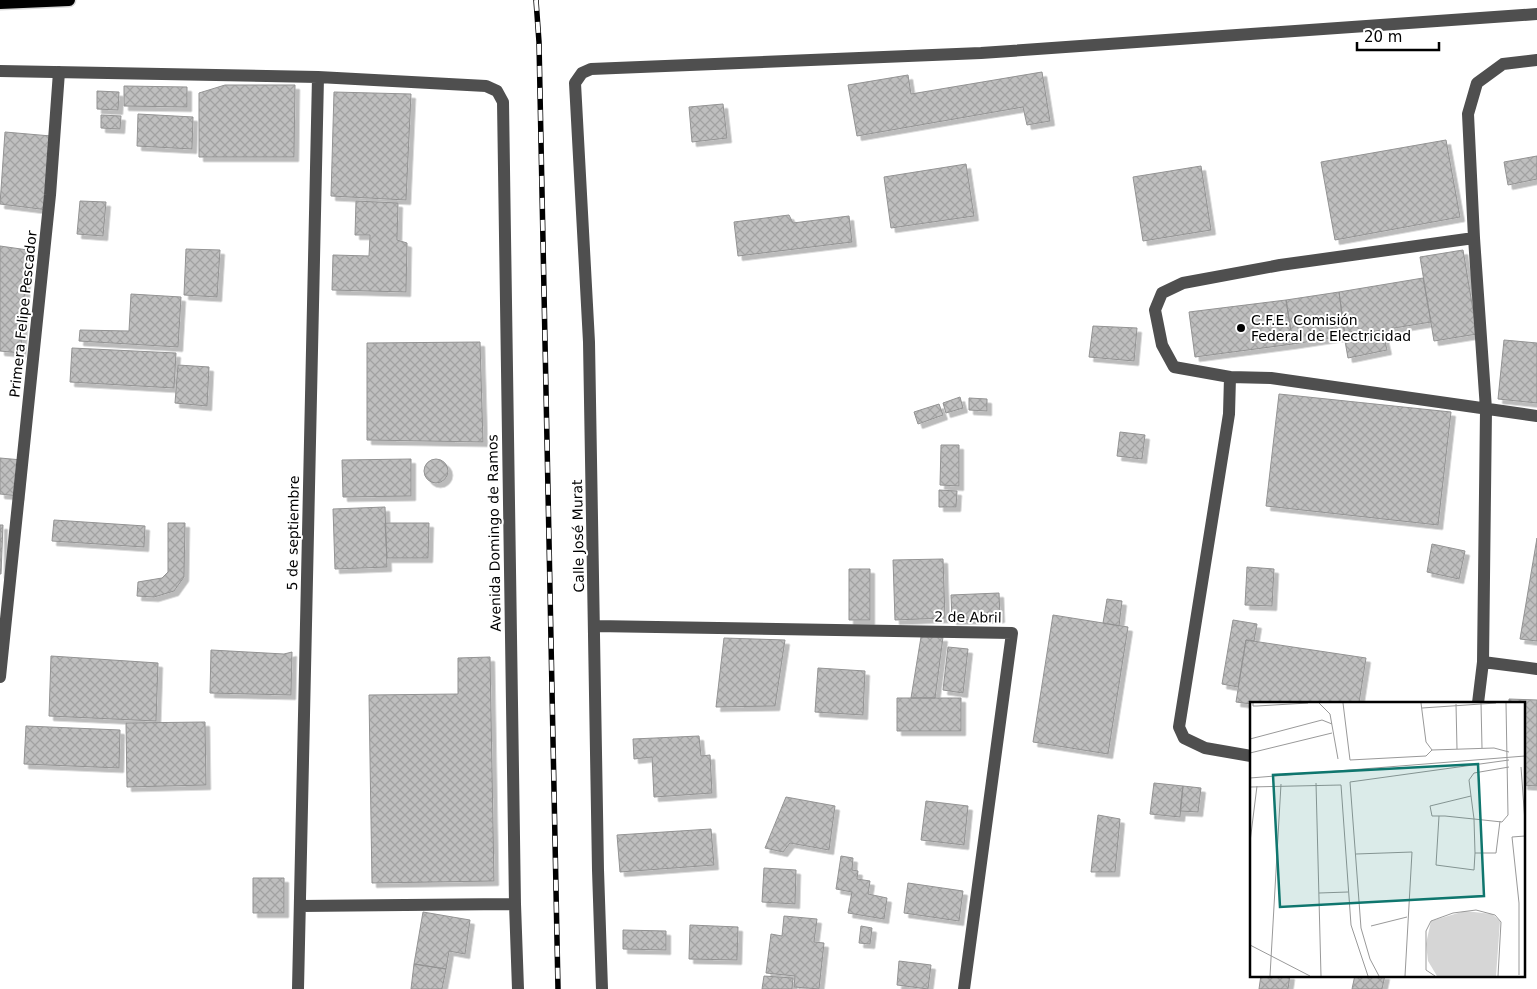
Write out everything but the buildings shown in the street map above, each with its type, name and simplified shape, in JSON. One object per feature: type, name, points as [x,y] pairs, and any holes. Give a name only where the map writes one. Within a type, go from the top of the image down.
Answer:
[{"type":"main road","points":[[0,3],[70,0]]},
{"type":"street","name":"Calle José Murat","points":[[602,989],[598,870],[589,342],[574,83],[582,74],[591,69],[981,53],[1537,14]]},
{"type":"street","points":[[1478,702],[1483,662],[1486,409],[1474,238],[1468,114],[1477,83],[1503,64],[1537,60]]},
{"type":"street","points":[[0,71],[318,78]]},
{"type":"street","name":"Primera Felipe Pescador","points":[[0,677],[50,195],[59,72]]},
{"type":"street","name":"Avenida Domingo de Ramos","points":[[318,78],[486,86],[497,92],[504,102],[515,904],[518,989]]},
{"type":"street","name":"5 de septiembre","points":[[298,989],[318,78]]},
{"type":"street","points":[[1474,238],[1280,265],[1183,283],[1162,293],[1155,310],[1162,345],[1174,367],[1230,377],[1270,378],[1537,416]]},
{"type":"street","points":[[1230,377],[1228,414],[1179,727],[1184,738],[1205,748],[1250,756]]},
{"type":"street","name":"2 de Abril","points":[[595,626],[1012,633],[964,989]]},
{"type":"street","points":[[1483,662],[1537,669]]},
{"type":"street","points":[[300,906],[515,904]]},
{"type":"railway","points":[[536,0],[539,42],[558,989]]},
{"type":"place","name":"C.F.E. Comisión Federal de Electricidad","points":[[1241,328]]}]
